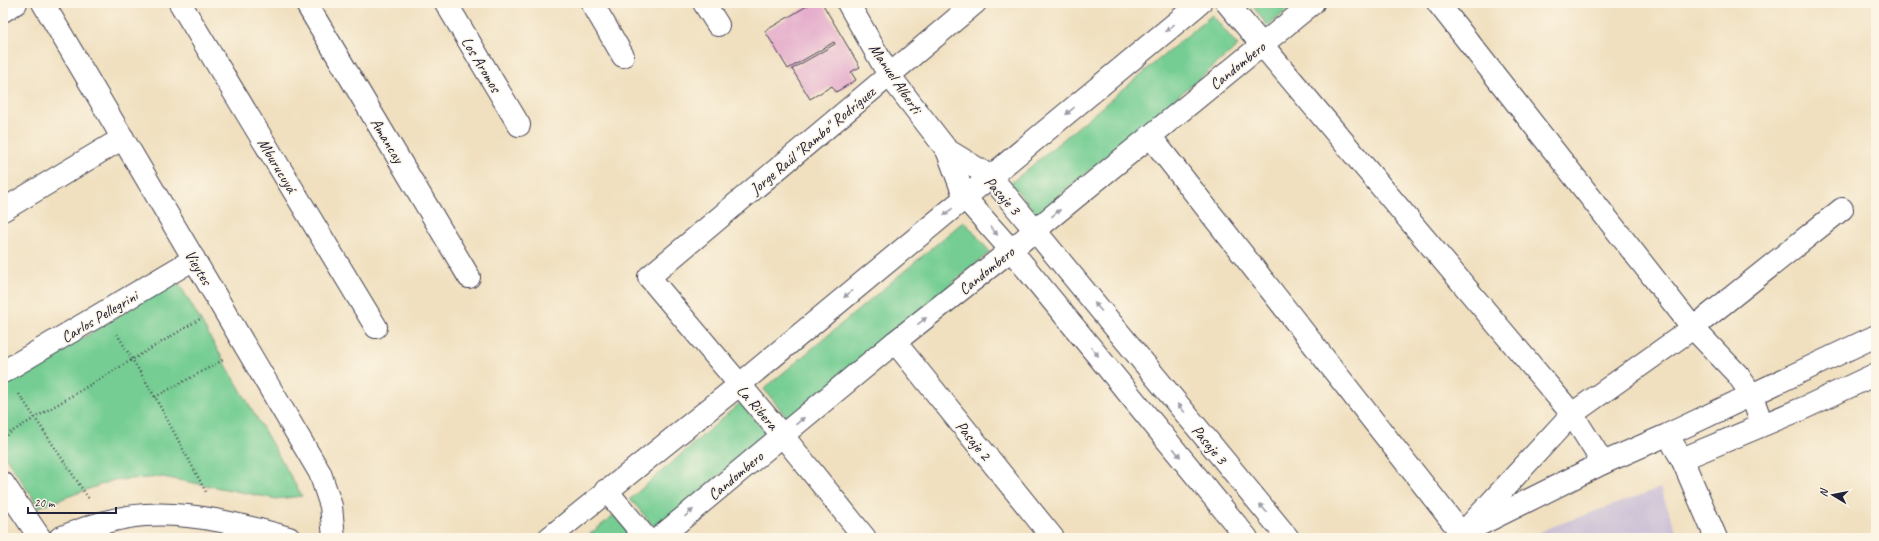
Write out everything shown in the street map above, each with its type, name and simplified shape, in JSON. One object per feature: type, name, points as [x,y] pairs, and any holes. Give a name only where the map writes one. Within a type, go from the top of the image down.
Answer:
[{"type":"street","points":[[3,11],[16,3]]},
{"type":"street","name":"Vieytes","points":[[43,3],[320,473],[331,506],[334,538]]},
{"type":"street","name":"Mburucuyá","points":[[180,3],[376,327]]},
{"type":"street","name":"Amancay","points":[[306,3],[469,277]]},
{"type":"street","name":"Los Aromos","points":[[446,3],[518,125]]},
{"type":"street","points":[[592,3],[623,56]]},
{"type":"street","points":[[704,3],[718,25]]},
{"type":"street","name":"Manuel Alberti","points":[[848,3],[889,74],[947,150]]},
{"type":"street","name":"Jorge Raúl \"Rambo\" Rodríguez","points":[[649,277],[975,3]]},
{"type":"street","points":[[549,538],[991,177],[1200,3]]},
{"type":"street","points":[[1227,3],[1572,414],[1603,463]]},
{"type":"street","name":"Candombero","points":[[659,538],[895,342],[1011,250],[1314,3]]},
{"type":"street","points":[[1438,3],[1693,328],[1738,375],[1751,394],[1762,424]]},
{"type":"street","points":[[1150,136],[1459,536]]},
{"type":"street","points":[[3,210],[123,138]]},
{"type":"street","name":"Pasaje 3","points":[[947,150],[991,177],[1288,538]]},
{"type":"street","name":"Pasaje 3","points":[[947,150],[965,198],[1011,250],[1247,538]]},
{"type":"street","points":[[1459,536],[1572,414],[1693,328],[1842,209]]},
{"type":"street","name":"Carlos Pellegrini","points":[[4,372],[194,259]]},
{"type":"street","name":"La Ribera","points":[[649,277],[783,436],[864,538]]},
{"type":"street","points":[[1459,536],[1603,463],[1667,435],[1876,336]]},
{"type":"street","name":"Pasaje 2","points":[[895,342],[1053,538]]},
{"type":"street","points":[[1682,459],[1762,424],[1806,407],[1876,374]]},
{"type":"street","points":[[1667,435],[1682,459],[1716,538]]},
{"type":"street","points":[[3,484],[40,538]]},
{"type":"street","points":[[606,490],[646,538]]},
{"type":"street","points":[[60,538],[105,523],[144,515],[188,516],[222,520],[289,538]]},
{"type":"path","points":[[3,437],[222,306]]},
{"type":"path","points":[[104,313],[155,397],[222,520]]},
{"type":"path","points":[[155,397],[246,347]]},
{"type":"path","points":[[4,372],[105,523]]},
{"type":"shaded area","points":[[1660,488],[1679,538],[1531,538],[1546,529]]},
{"type":"green space","points":[[1250,3],[1296,3],[1268,26]]},
{"type":"green space","points":[[1212,15],[1238,46],[1037,214],[1011,183]]},
{"type":"green space","points":[[964,221],[990,252],[789,420],[764,389]]},
{"type":"green space","points":[[177,280],[302,496],[277,499],[163,477],[114,480],[39,507],[3,453],[3,387]]},
{"type":"green space","points":[[740,403],[767,434],[657,530],[630,499]]},
{"type":"green space","points":[[614,515],[635,538],[585,538]]},
{"type":"building","points":[[812,3],[822,3],[860,67],[851,72],[856,80],[836,92],[832,86],[810,99],[792,69],[835,44],[834,42],[788,69],[765,31]]}]
